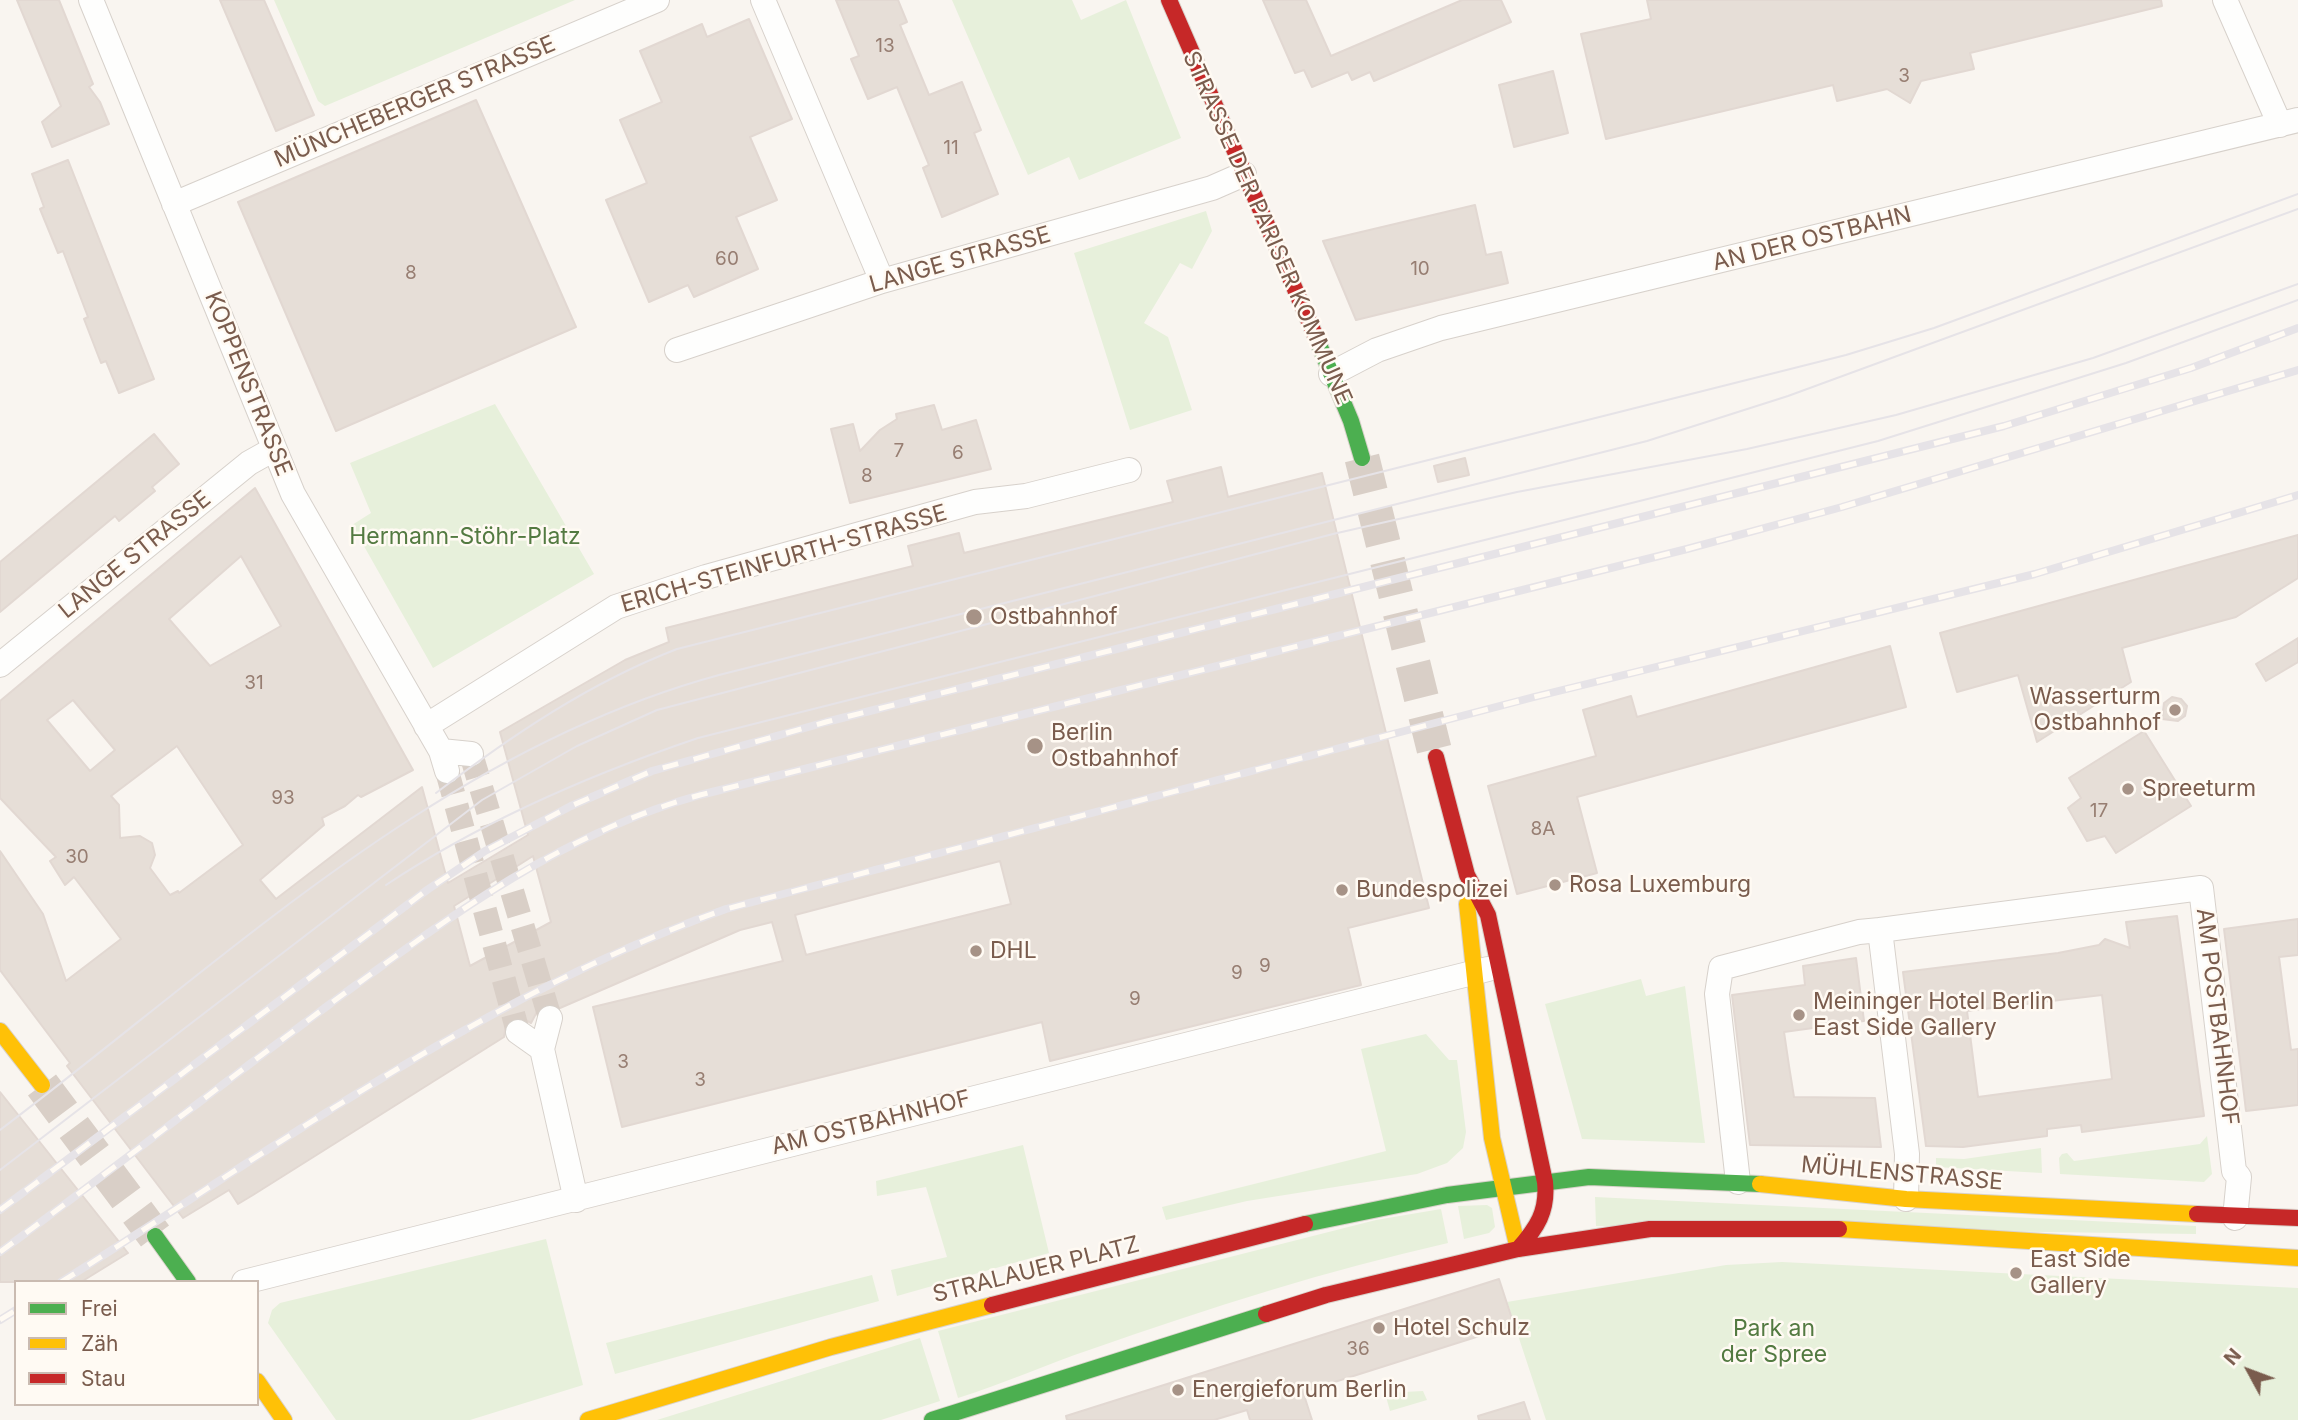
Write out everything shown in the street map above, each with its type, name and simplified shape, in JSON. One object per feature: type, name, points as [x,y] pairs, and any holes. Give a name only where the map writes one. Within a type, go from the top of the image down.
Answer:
[{"type":"main road","name":"STRASSE DER PARISER KOMMUNE","points":[[1168,0],[1331,374],[1362,458]]},
{"type":"main road","points":[[932,1420],[1326,1295],[1518,1249],[1539,1226],[1548,1205],[1545,1182],[1488,915],[1468,875],[1436,757]]},
{"type":"main road","points":[[1468,875],[1466,920],[1475,973],[1492,1138],[1518,1249]]},
{"type":"main road","points":[[0,1031],[42,1085]]},
{"type":"main road","name":"MÜHLENSTRASSE","points":[[1502,1187],[1589,1177],[1738,1182],[2234,1236],[2298,1258]]},
{"type":"main road","name":"STRALAUER PLATZ","points":[[588,1420],[844,1343],[1336,1216],[1502,1187]]},
{"type":"main road","name":"MÜHLENSTRASSE","points":[[1518,1249],[1650,1229],[1751,1226],[1992,1237],[2234,1236],[2298,1218]]},
{"type":"main road","points":[[155,1236],[187,1280]]},
{"type":"main road","points":[[259,1384],[284,1420]]},
{"type":"street","name":"KOPPENSTRASSE","points":[[92,0],[293,494],[444,761],[471,754]]},
{"type":"street","name":"MÜNCHEBERGER STRASSE","points":[[174,204],[657,0]]},
{"type":"street","points":[[762,0],[882,281]]},
{"type":"street","points":[[2225,0],[2289,122]]},
{"type":"street","name":"AN DER OSTBAHN","points":[[1331,374],[1377,351],[1441,328],[2289,122]]},
{"type":"street","name":"LANGE STRASSE","points":[[677,350],[882,281],[1212,188],[1244,174]]},
{"type":"street","name":"LANGE STRASSE","points":[[0,665],[249,463],[274,449]]},
{"type":"street","name":"ERICH-STEINFURTH-STRASSE","points":[[426,726],[616,607],[706,576],[975,502],[1026,496],[1129,470]]},
{"type":"street","name":"AM POSTBAHNHOF","points":[[1738,1182],[1717,994],[1721,968],[1858,932],[2201,888],[2235,1171],[2239,1177],[2234,1236]]},
{"type":"street","points":[[1880,930],[1907,1154],[1906,1199]]},
{"type":"street","name":"AM OSTBAHNHOF","points":[[252,1280],[1499,967]]},
{"type":"street","points":[[550,1018],[542,1049],[576,1200]]},
{"type":"street","points":[[518,1032],[542,1049]]},
{"type":"green space","points":[[274,0],[575,0],[325,106],[318,101]]},
{"type":"green space","points":[[952,0],[1072,0],[1081,20],[1126,0],[1181,138],[1079,180],[1069,157],[1028,175]]},
{"type":"green space","points":[[1206,211],[1212,231],[1192,269],[1180,263],[1144,323],[1168,337],[1192,410],[1130,430],[1074,253]]},
{"type":"green space","name":"Hermann-Stöhr-Platz","points":[[495,404],[594,574],[433,668],[352,525],[371,513],[350,463]]},
{"type":"green space","points":[[1641,979],[1646,996],[1685,986],[1705,1143],[1582,1139],[1545,1004]]},
{"type":"green space","points":[[1426,1034],[1449,1060],[1457,1060],[1466,1132],[1463,1148],[1447,1163],[1417,1174],[1247,1201],[1166,1220],[1162,1207],[1386,1151],[1361,1049]]},
{"type":"green space","points":[[2207,1136],[2212,1174],[2204,1182],[2060,1174],[2059,1158],[2062,1154],[2067,1153],[2074,1161],[2200,1144]]},
{"type":"green space","points":[[1023,1145],[1049,1253],[897,1296],[891,1270],[947,1257],[926,1187],[877,1196],[876,1181]]},
{"type":"green space","points":[[2041,1148],[2042,1173],[1936,1167],[1936,1158],[1964,1159]]},
{"type":"green space","points":[[1595,1197],[2196,1226],[2196,1234],[1596,1226]]},
{"type":"green space","points":[[1487,1205],[1492,1208],[1495,1227],[1489,1233],[1464,1239],[1458,1206]]},
{"type":"green space","points":[[1441,1209],[1448,1243],[1358,1265],[1224,1305],[958,1398],[938,1331],[1376,1220]]},
{"type":"green space","points":[[546,1239],[583,1385],[470,1420],[336,1420],[268,1323],[272,1310],[280,1303]]},
{"type":"green space","name":"Park an der Spree","points":[[1782,1262],[2298,1288],[2298,1420],[1546,1420],[1507,1302],[1726,1265]]},
{"type":"green space","points":[[872,1275],[879,1301],[615,1374],[606,1343]]},
{"type":"green space","points":[[920,1338],[940,1401],[881,1420],[657,1420]]},
{"type":"green space","points":[[1423,1391],[1427,1400],[1390,1411],[1385,1393]]},
{"type":"building","points":[[17,0],[59,0],[93,84],[89,87],[100,102],[109,124],[52,147],[42,122],[61,106]]},
{"type":"building","points":[[220,0],[264,0],[314,115],[276,131]]},
{"type":"building","points":[[836,0],[898,0],[907,22],[900,25],[929,95],[962,82],[981,130],[974,133],[998,194],[942,217],[923,168],[929,165],[897,87],[868,99],[851,59],[859,56]]},
{"type":"building","points":[[1263,0],[1306,0],[1331,56],[1462,0],[1501,0],[1511,22],[1374,81],[1370,72],[1352,80],[1348,72],[1312,87],[1304,70],[1295,73]]},
{"type":"building","points":[[1647,0],[2161,0],[2162,6],[1970,53],[1974,69],[1921,81],[1910,103],[1887,89],[1837,101],[1833,85],[1606,139],[1581,34],[1651,19]]},
{"type":"building","points":[[749,19],[792,119],[750,137],[777,200],[736,217],[758,269],[694,297],[688,285],[649,302],[606,200],[647,183],[620,120],[662,102],[640,51],[702,24],[707,37]]},
{"type":"building","points":[[1553,71],[1568,133],[1514,147],[1499,85]]},
{"type":"building","points":[[476,100],[576,327],[336,431],[238,202]]},
{"type":"building","points":[[68,160],[154,379],[119,393],[106,361],[101,363],[84,319],[88,317],[63,251],[58,253],[40,209],[44,207],[32,174]]},
{"type":"building","points":[[1475,205],[1486,255],[1501,252],[1508,283],[1356,320],[1323,241]]},
{"type":"building","points":[[934,405],[942,430],[976,420],[991,469],[850,503],[831,429],[853,424],[860,451],[880,430],[897,419],[896,414]]},
{"type":"building","points":[[154,434],[179,464],[152,487],[155,491],[119,521],[115,516],[0,612],[0,562]]},
{"type":"building","points":[[1465,458],[1469,475],[1438,482],[1434,466]]},
{"type":"building","name":"Berlin Ostbahnhof","points":[[1221,467],[1228,497],[1322,473],[1429,908],[1348,928],[1361,985],[1050,1061],[1042,1022],[622,1127],[593,1007],[783,961],[772,922],[740,930],[560,1008],[545,1004],[539,1008],[531,1023],[520,1017],[511,1019],[506,1024],[504,1037],[253,1195],[238,1204],[229,1190],[183,1218],[67,1066],[70,1063],[0,970],[0,851],[43,914],[66,981],[121,939],[74,877],[65,885],[50,861],[56,857],[0,798],[0,701],[255,488],[413,770],[361,797],[358,795],[345,806],[322,818],[324,825],[260,880],[276,899],[422,787],[448,883],[528,835],[500,732],[625,660],[669,642],[666,628],[913,566],[908,546],[959,533],[964,553],[1173,502],[1167,481]],"holes":[[[241,556],[281,626],[210,666],[169,619]],[[73,700],[115,750],[90,771],[47,720]],[[177,746],[243,845],[179,893],[178,891],[170,895],[150,868],[155,855],[152,843],[140,836],[120,838],[119,805],[111,796]],[[533,856],[551,922],[470,966],[454,906]],[[1000,861],[1011,904],[806,955],[795,915]]]},
{"type":"building","points":[[2298,535],[2298,578],[2236,617],[2122,648],[2131,682],[2037,742],[2018,675],[1957,692],[1940,633]]},
{"type":"building","points":[[2298,638],[2298,662],[2266,681],[2256,664]]},
{"type":"building","points":[[1890,646],[1906,707],[1577,797],[1597,873],[1517,894],[1488,786],[1596,756],[1583,710],[1631,696],[1637,717]]},
{"type":"building","name":"Wasserturm Ostbahnhof","points":[[2172,697],[2181,699],[2187,706],[2185,716],[2178,721],[2162,719],[2164,703]]},
{"type":"building","name":"Spreeturm","points":[[2144,731],[2191,806],[2116,853],[2105,836],[2087,841],[2068,808],[2081,798],[2069,778]]},
{"type":"building","points":[[2177,916],[2204,1116],[2082,1132],[2081,1125],[2047,1129],[2047,1136],[1963,1147],[1926,1146],[1903,972],[2058,953],[2099,945],[2105,939],[2130,948],[2126,922]],"holes":[[[2102,995],[2112,1079],[1978,1097],[1967,1011]]]},
{"type":"building","points":[[2298,919],[2298,955],[2279,957],[2291,1050],[2298,1049],[2298,1105],[2246,1111],[2224,929]]},
{"type":"building","points":[[1856,958],[1864,1021],[1784,1032],[1794,1097],[1875,1098],[1881,1147],[1750,1145],[1732,995],[1805,985],[1803,966]]},
{"type":"building","points":[[0,1092],[128,1253],[84,1280],[0,1282]]},
{"type":"building","points":[[1499,1279],[1514,1325],[1303,1392],[1312,1420],[1250,1420],[1247,1410],[1214,1420],[1067,1420],[1066,1416]]},
{"type":"building","points":[[1524,1402],[1530,1420],[1479,1420],[1478,1416]]},
{"type":"tunnel","points":[[1362,458],[1436,757]]},
{"type":"tunnel","points":[[471,754],[550,1018]]},
{"type":"tunnel","points":[[447,771],[518,1032]]},
{"type":"tunnel","points":[[42,1085],[155,1236]]},
{"type":"tram line","points":[[436,793],[493,751],[582,694],[677,649],[1846,355],[1934,328],[2298,194]]},
{"type":"tram line","points":[[0,1130],[252,932],[339,868],[428,808],[520,754],[617,709],[719,675],[1647,441],[1788,396],[2298,209]]},
{"type":"tram line","points":[[0,1170],[482,800],[577,746],[657,710],[1333,534],[1517,492],[1747,449],[1896,415],[2093,358],[2298,284]]},
{"type":"tram line","points":[[386,885],[460,840],[537,801],[698,738],[1878,441],[2126,363],[2298,300]]},
{"type":"railway","points":[[0,1210],[427,890],[485,851],[571,806],[652,771],[826,722],[2004,426],[2191,368],[2298,328]]},
{"type":"railway","points":[[0,1252],[330,1004],[461,911],[552,856],[599,832],[648,812],[700,795],[1687,549],[1842,507],[2298,370]]},
{"type":"railway","points":[[64,1280],[302,1128],[466,1029],[551,984],[637,944],[726,909],[1534,697],[2035,574],[2298,495]]},
{"type":"railway","points":[[0,1320],[14,1311]]},
{"type":"traffic: fast","points":[[1315,335],[1351,421],[1362,458]]},
{"type":"traffic: fast","points":[[1305,1224],[1447,1195],[1589,1177],[1760,1184]]},
{"type":"traffic: fast","points":[[155,1236],[187,1280]]},
{"type":"traffic: fast","points":[[932,1420],[1266,1314]]},
{"type":"traffic: slow","points":[[1467,904],[1492,1138],[1518,1249]]},
{"type":"traffic: slow","points":[[0,1031],[42,1085]]},
{"type":"traffic: slow","points":[[1760,1184],[1906,1199],[2197,1214]]},
{"type":"traffic: slow","points":[[1839,1229],[2298,1258]]},
{"type":"traffic: slow","points":[[588,1420],[831,1347],[992,1305]]},
{"type":"traffic: slow","points":[[259,1384],[284,1420]]},
{"type":"traffic: jam","points":[[1169,0],[1315,335]]},
{"type":"traffic: jam","points":[[1436,757],[1467,875],[1488,915],[1545,1182],[1545,1202],[1540,1218],[1518,1249]]},
{"type":"traffic: jam","points":[[2197,1214],[2298,1218]]},
{"type":"traffic: jam","points":[[992,1305],[1305,1224]]},
{"type":"traffic: jam","points":[[1266,1314],[1326,1295],[1518,1249],[1650,1229],[1839,1229]]},
{"type":"place","name":"Ostbahnhof","points":[[974,617]]},
{"type":"place","name":"Wasserturm Ostbahnhof","points":[[2175,710]]},
{"type":"place","name":"Berlin Ostbahnhof","points":[[1035,746]]},
{"type":"place","name":"Spreeturm","points":[[2128,789]]},
{"type":"place","name":"Rosa Luxemburg","points":[[1555,885]]},
{"type":"place","name":"Bundespolizei","points":[[1342,890]]},
{"type":"place","name":"DHL","points":[[976,951]]},
{"type":"place","name":"Meininger Hotel Berlin East Side Gallery","points":[[1799,1015]]},
{"type":"place","name":"East Side Gallery","points":[[2016,1273]]},
{"type":"place","name":"Hotel Schulz","points":[[1379,1328]]},
{"type":"place","name":"Energieforum Berlin","points":[[1178,1390]]}]
